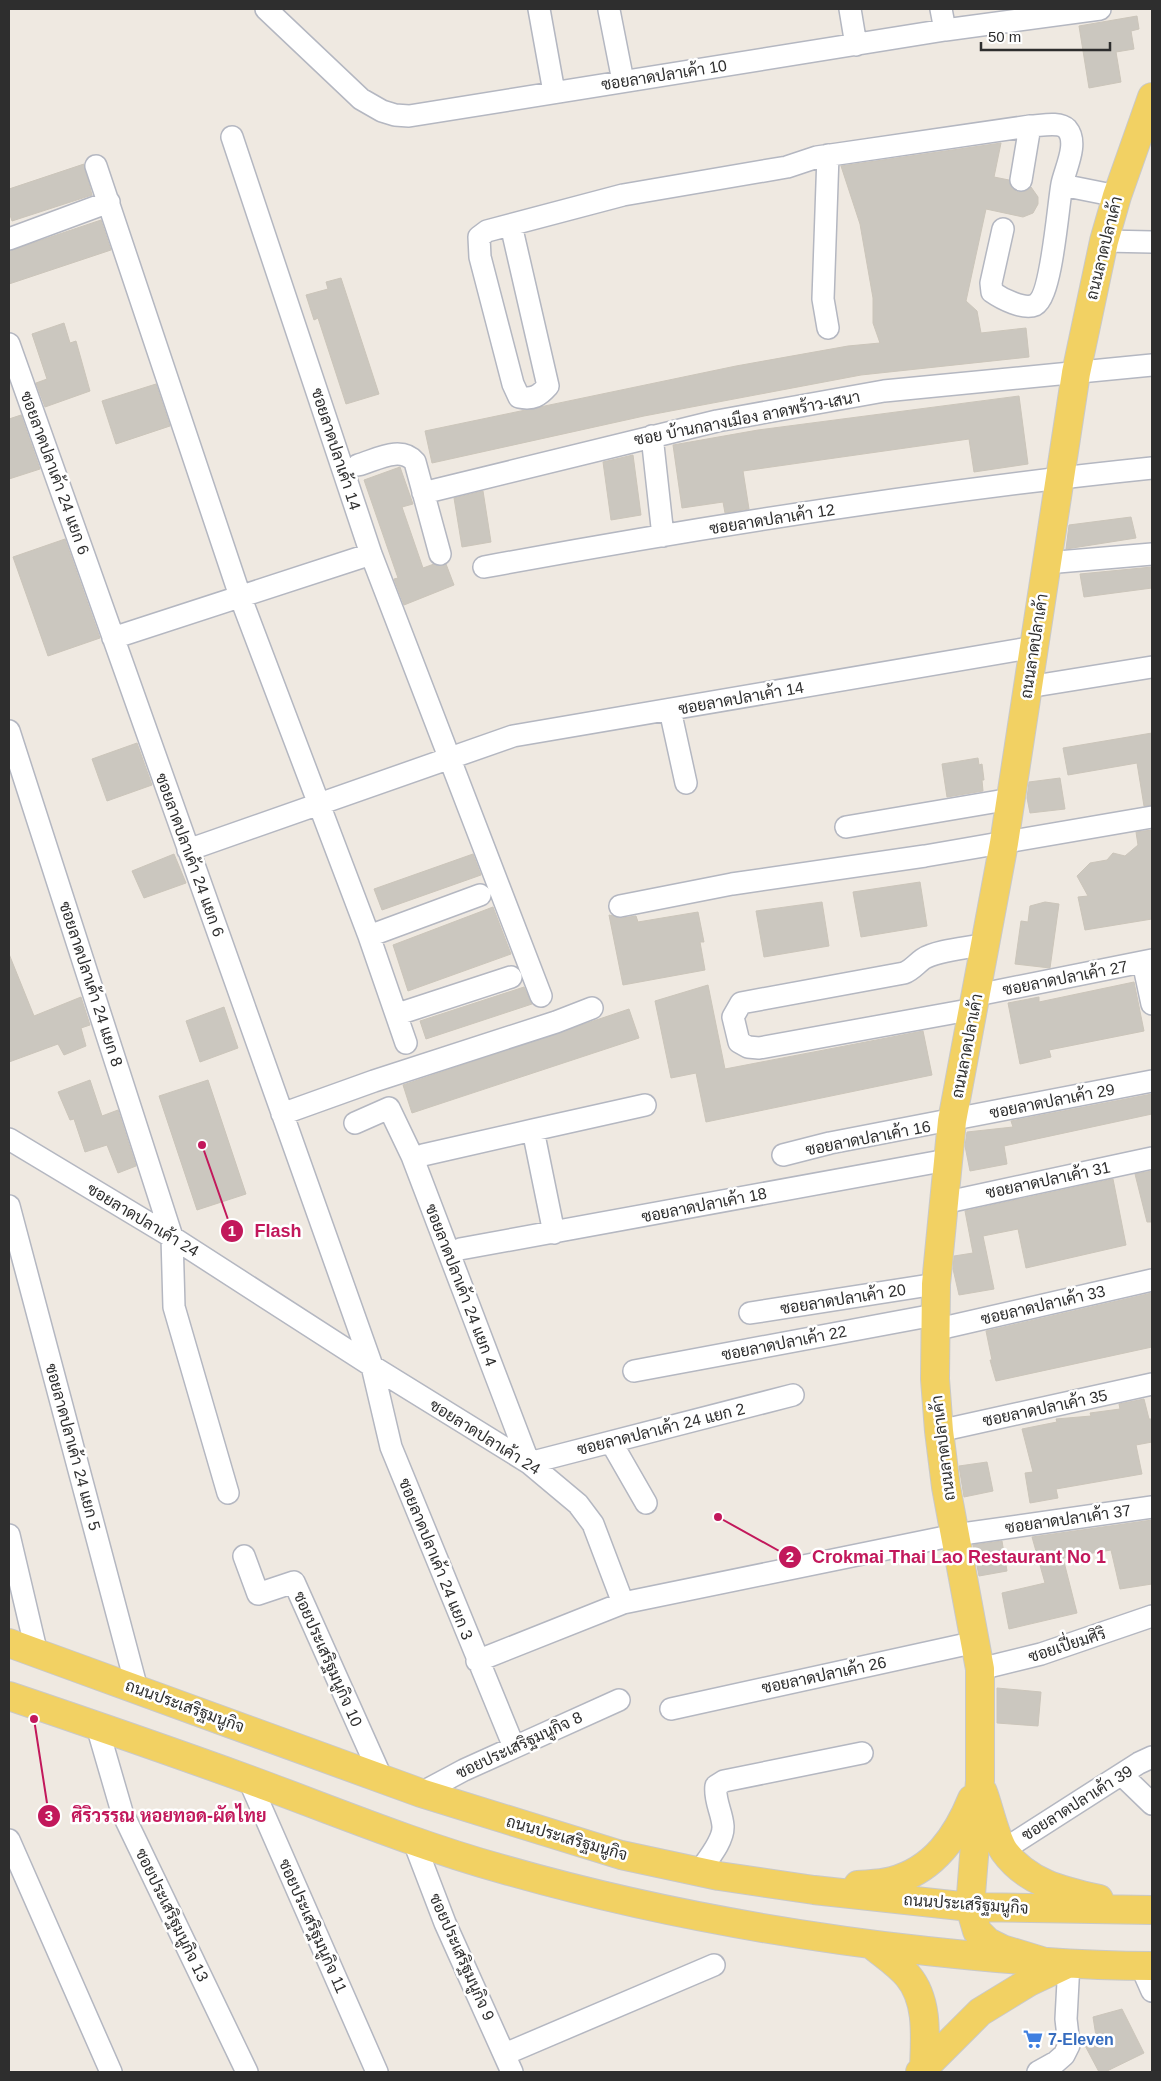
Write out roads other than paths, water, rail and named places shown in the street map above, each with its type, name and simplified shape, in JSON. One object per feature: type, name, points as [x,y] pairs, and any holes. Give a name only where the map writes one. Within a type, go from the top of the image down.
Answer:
[{"type":"main road","name":"ถนนลาดปลาเค้า","points":[[1057,1963],[1002,1949],[988,1942],[977,1931],[970,1907],[980,1781],[980,1669],[955,1535],[939,1431],[934,1322],[943,1203],[952,1121],[1004,843],[1076,373],[1104,241],[1117,196],[1150,107]]},
{"type":"main road","name":"ถนนประเสริฐมนูกิจ","points":[[9,1644],[138,1689],[421,1793],[621,1855],[699,1872],[814,1890],[970,1907],[1150,1910]]},
{"type":"main road","points":[[9,1696],[249,1780],[414,1842],[574,1889],[677,1913],[782,1932],[872,1945],[1057,1963],[1147,1966]]},
{"type":"main road","points":[[980,1781],[1003,1850],[1025,1874],[1072,1893],[1150,1910]]},
{"type":"main road","points":[[814,1890],[892,1881],[935,1859],[954,1835],[980,1781]]},
{"type":"main road","points":[[872,1945],[906,1974],[918,1990],[926,2032],[922,2071]]},
{"type":"main road","points":[[922,2071],[980,2012],[1057,1963]]},
{"type":"street","name":"ซอยลาดปลาเค้า 10","points":[[266,9],[361,99],[382,111],[396,115],[450,110],[856,45],[945,30],[982,17],[1100,9]]},
{"type":"street","points":[[538,9],[554,92]]},
{"type":"street","points":[[850,9],[856,45]]},
{"type":"street","points":[[941,9],[945,30]]},
{"type":"street","points":[[609,10],[623,81]]},
{"type":"street","points":[[511,225],[548,386],[540,395],[530,399],[519,396],[513,384],[478,247],[480,237],[487,231],[623,195],[787,168],[828,155],[1030,126],[1056,125],[1067,130],[1072,144],[1062,185],[1059,218],[1048,276],[1044,293],[1037,304],[1028,307],[992,292],[991,283],[1003,229]]},
{"type":"street","points":[[1021,180],[1030,126]]},
{"type":"street","name":"ซอยลาดปลาเค้า 14","points":[[232,137],[371,554],[541,996]]},
{"type":"street","points":[[828,155],[823,299],[828,328]]},
{"type":"street","points":[[96,166],[240,596],[398,1014],[406,1043]]},
{"type":"street","points":[[1062,185],[1117,196]]},
{"type":"street","points":[[9,239],[109,202]]},
{"type":"street","points":[[1104,241],[1152,242]]},
{"type":"street","name":"ซอยลาดปลาเค้า 24 แยก 6","points":[[9,344],[372,1366]]},
{"type":"street","name":"ซอย บ้านกลางเมือง ลาดพร้าว-เสนา","points":[[422,494],[652,436],[884,391],[1152,366]]},
{"type":"street","points":[[652,436],[663,536]]},
{"type":"street","points":[[358,465],[398,452],[405,453],[415,462],[422,494],[440,554]]},
{"type":"street","name":"ซอยลาดปลาเค้า 12","points":[[484,566],[663,536],[1061,477],[1152,468]]},
{"type":"street","points":[[113,638],[371,554]]},
{"type":"street","points":[[1046,563],[1152,554]]},
{"type":"street","name":"ซอยลาดปลาเค้า 14","points":[[188,850],[513,736],[1035,647]]},
{"type":"street","points":[[1028,687],[1152,667]]},
{"type":"street","points":[[670,710],[686,783]]},
{"type":"street","name":"ซอยลาดปลาเค้า 24 แยก 8","points":[[9,731],[172,1237]]},
{"type":"street","points":[[846,827],[1011,799]]},
{"type":"street","points":[[620,906],[732,884],[1004,843],[1152,817]]},
{"type":"street","points":[[369,936],[480,895]]},
{"type":"street","name":"ซอยลาดปลาเค้า 27","points":[[986,944],[932,955],[923,959],[912,969],[904,973],[741,1003],[733,1016],[738,1042],[748,1047],[759,1048],[975,1002],[1148,961]]},
{"type":"street","points":[[1148,961],[1152,1004]]},
{"type":"street","points":[[398,1014],[512,977]]},
{"type":"street","points":[[282,1114],[374,1081],[556,1022],[592,1008]]},
{"type":"street","name":"ซอยลาดปลาเค้า 29","points":[[952,1121],[1152,1081]]},
{"type":"street","points":[[423,1155],[645,1105]]},
{"type":"street","name":"ซอยลาดปลาเค้า 24 แยก 4","points":[[355,1123],[389,1108],[412,1156],[529,1463]]},
{"type":"street","name":"ซอยลาดปลาเค้า 16","points":[[783,1155],[830,1143],[952,1121]]},
{"type":"street","points":[[533,1130],[554,1233]]},
{"type":"street","name":"ซอยลาดปลาเค้า 24","points":[[9,1139],[172,1237],[372,1366],[529,1463],[578,1504],[593,1524],[623,1603]]},
{"type":"street","name":"ซอยลาดปลาเค้า 31","points":[[943,1203],[1152,1158]]},
{"type":"street","name":"ซอยลาดปลาเค้า 18","points":[[460,1249],[947,1160]]},
{"type":"street","name":"ซอยลาดปลาเค้า 24 แยก 5","points":[[9,1206],[138,1689]]},
{"type":"street","points":[[172,1237],[174,1307],[228,1493]]},
{"type":"street","name":"ซอยลาดปลาเค้า 33","points":[[934,1322],[1152,1280]]},
{"type":"street","name":"ซอยลาดปลาเค้า 20","points":[[750,1313],[936,1284]]},
{"type":"street","name":"ซอยลาดปลาเค้า 22","points":[[634,1371],[934,1322]]},
{"type":"street","name":"ซอยลาดปลาเค้า 24 แยก 3","points":[[372,1366],[391,1447],[514,1747]]},
{"type":"street","name":"ซอยลาดปลาเค้า 35","points":[[939,1431],[1152,1384]]},
{"type":"street","name":"ซอยลาดปลาเค้า 24 แยก 2","points":[[529,1463],[794,1395]]},
{"type":"street","points":[[611,1442],[646,1503]]},
{"type":"street","name":"ซอยลาดปลาเค้า 37","points":[[955,1535],[1152,1507]]},
{"type":"street","points":[[9,1535],[37,1654]]},
{"type":"street","points":[[477,1660],[623,1603],[955,1535]]},
{"type":"street","name":"ซอยประเสริฐมนูกิจ 10","points":[[244,1556],[258,1594],[294,1582],[382,1779]]},
{"type":"street","name":"ซอยเปี่ยมศิริ","points":[[980,1669],[1041,1654],[1152,1616]]},
{"type":"street","name":"ซอยลาดปลาเค้า 26","points":[[671,1708],[976,1642]]},
{"type":"street","name":"ซอยประเสริฐมนูกิจ 8","points":[[421,1793],[514,1747],[619,1700]]},
{"type":"street","name":"ซอยประเสริฐมนูกิจ 13","points":[[97,1726],[122,1812],[247,2072]]},
{"type":"street","points":[[699,1872],[717,1843],[723,1827],[715,1794],[716,1786],[724,1782],[862,1754]]},
{"type":"street","name":"ซอยลาดปลาเค้า 39","points":[[1003,1850],[1152,1757]]},
{"type":"street","points":[[1122,1775],[1152,1804]]},
{"type":"street","name":"ซอยประเสริฐมนูกิจ 11","points":[[249,1780],[378,2072]]},
{"type":"street","points":[[9,1840],[111,2072]]},
{"type":"street","name":"ซอยประเสริฐมนูกิจ 9","points":[[414,1842],[445,1923],[509,2063]]},
{"type":"street","points":[[1038,2072],[1056,2062],[1064,2055],[1069,2045],[1057,1963]]},
{"type":"street","points":[[509,2063],[714,1965]]},
{"type":"street","points":[[1147,1966],[1152,1991]]},
{"type":"place","name":"Flash","points":[[202,1145]]},
{"type":"place","name":"Crokmai Thai Lao Restaurant No 1","points":[[718,1517]]},
{"type":"place","name":"ศิริวรรณ หอยทอด-ผัดไทย","points":[[34,1719]]},
{"type":"place","name":"7-Eleven","points":[[1033,2039]]}]
